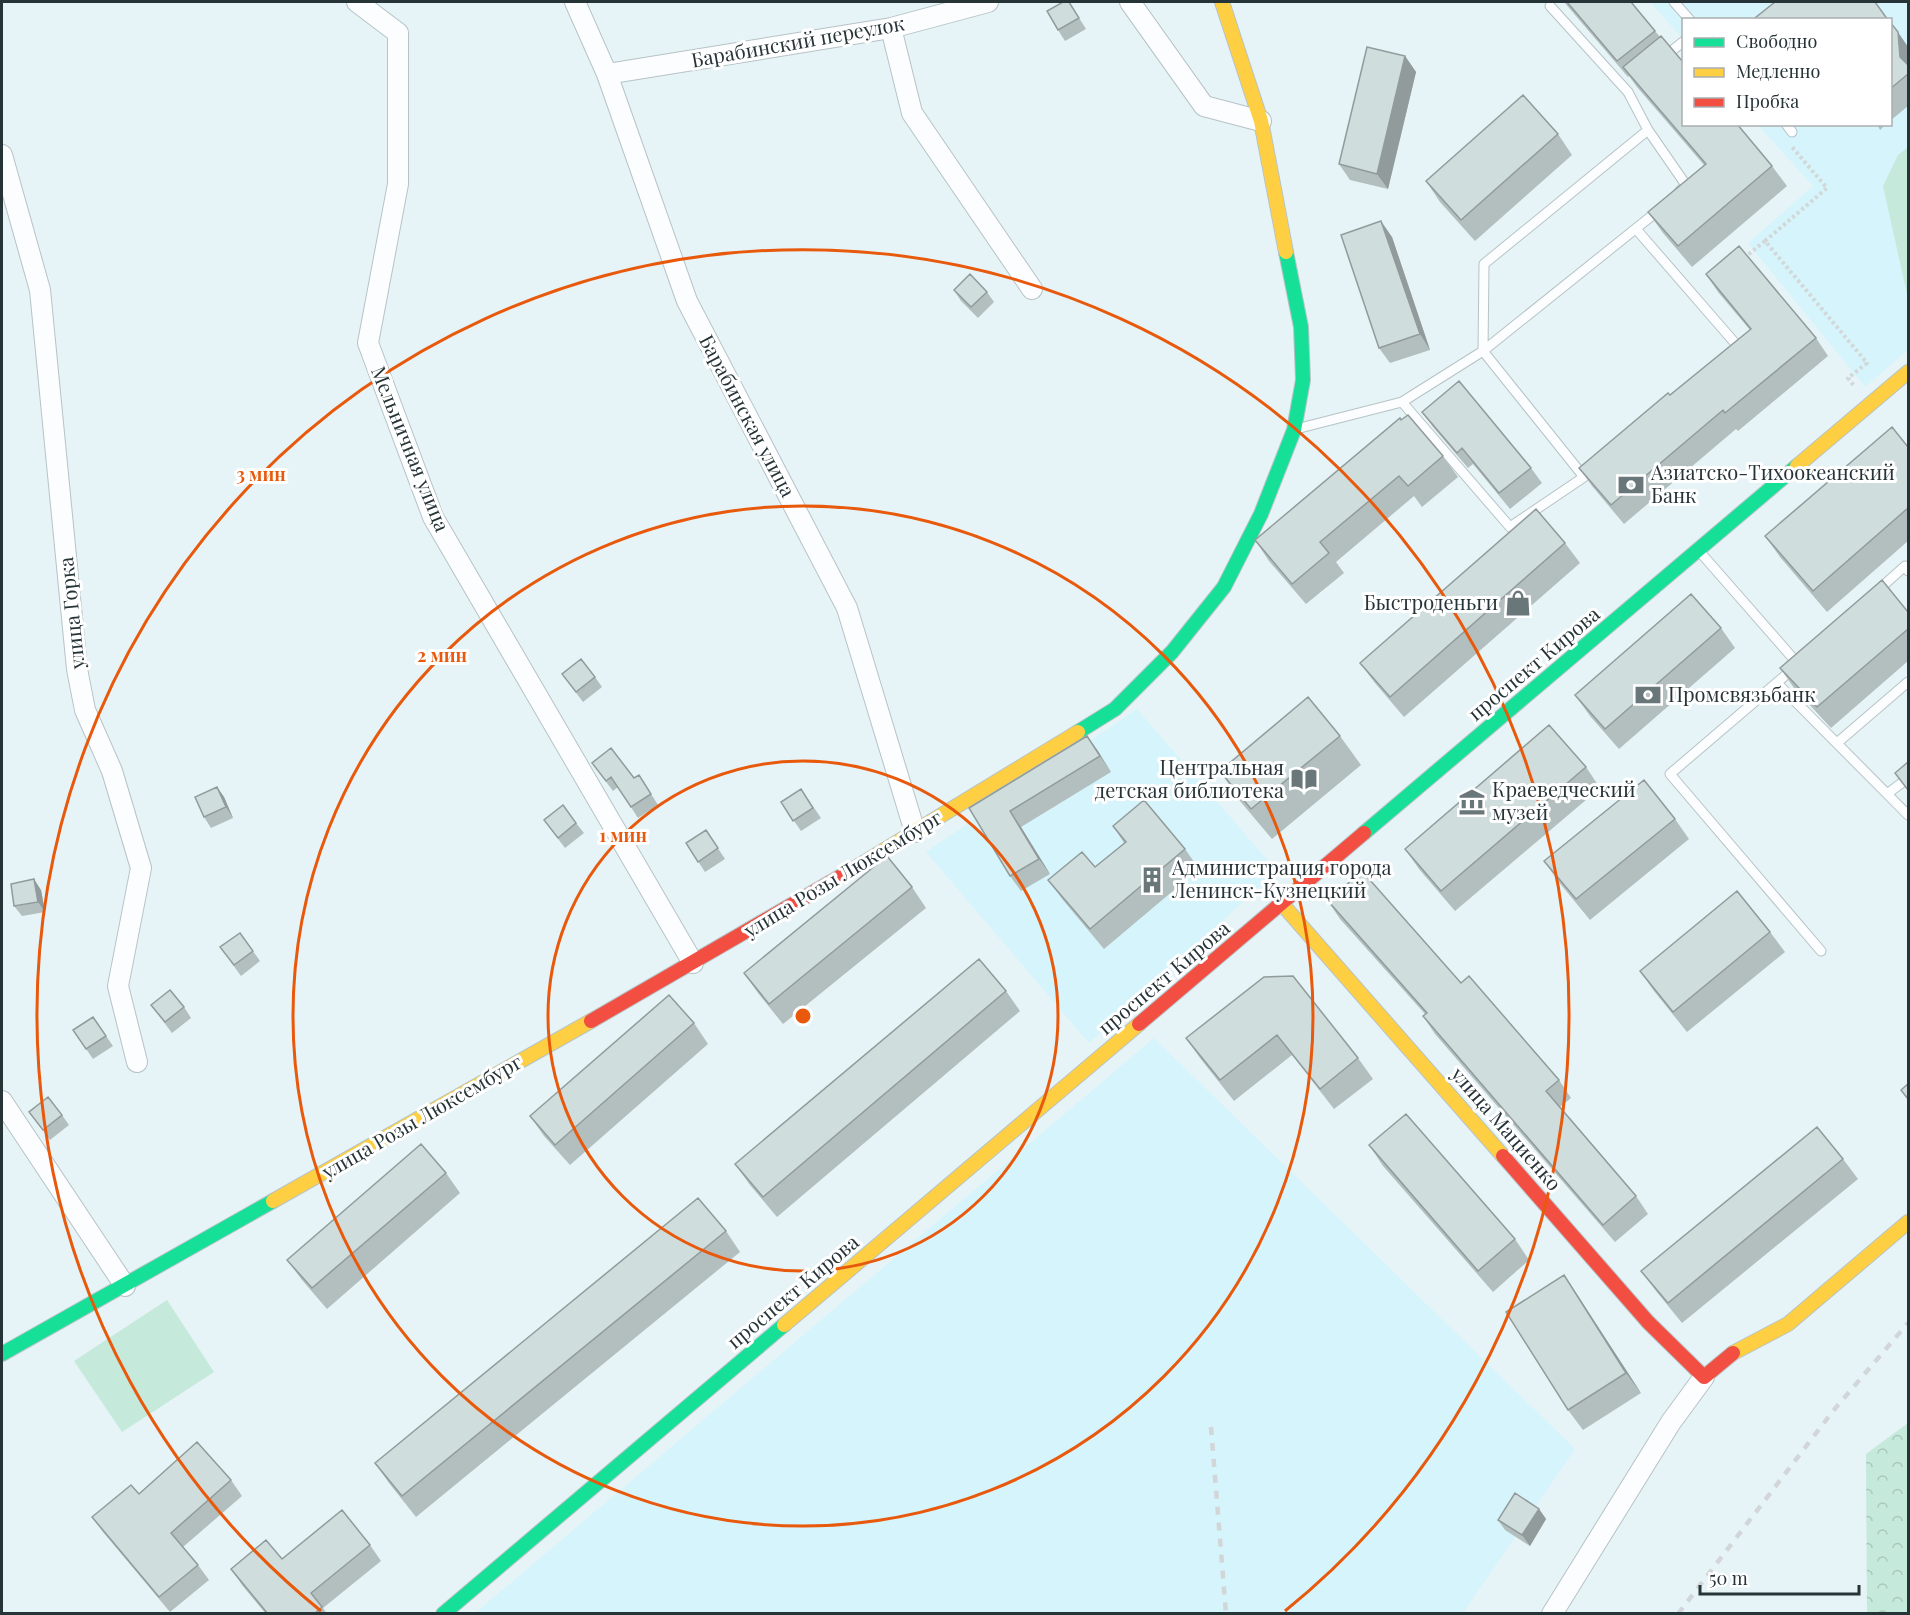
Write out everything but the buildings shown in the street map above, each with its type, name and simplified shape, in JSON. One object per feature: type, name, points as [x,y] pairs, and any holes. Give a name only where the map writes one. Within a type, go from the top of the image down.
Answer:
[{"type":"street","name":"Мельничная улица","points":[[357,2],[398,33],[398,184],[368,343],[433,517],[693,963]]},
{"type":"street","name":"Барабинская улица","points":[[575,2],[607,74],[687,301],[847,608],[915,832]]},
{"type":"street","name":"Барабинский переулок","points":[[607,74],[891,28],[988,2]]},
{"type":"street","points":[[1130,2],[1204,106],[1261,121]]},
{"type":"street","name":"улица Розы Люксембург","points":[[2,1354],[693,963],[915,832],[1115,709],[1172,652],[1224,587],[1261,514],[1294,430],[1303,380],[1301,327],[1261,121],[1222,2]]},
{"type":"street","points":[[891,28],[912,113],[1032,289]]},
{"type":"street","name":"улица Горка","points":[[2,155],[40,290],[77,669],[85,710],[112,771],[141,868],[118,986],[137,1062]]},
{"type":"street","name":"проспект Кирова","points":[[443,1614],[1908,372]]},
{"type":"street","name":"улица Мациенко","points":[[1282,904],[1648,1322],[1704,1377]]},
{"type":"street","points":[[2,1101],[125,1286]]},
{"type":"street","points":[[1552,1614],[1671,1422],[1704,1377],[1732,1354],[1788,1324],[1908,1222]]},
{"type":"lane","points":[[1674,2],[1688,18]]},
{"type":"lane","points":[[1294,430],[1402,402],[1483,351],[1636,229],[1686,186],[1647,130],[1629,85],[1550,6]]},
{"type":"lane","points":[[1657,62],[1682,42]]},
{"type":"lane","points":[[1584,477],[1483,351],[1484,264],[1647,130]]},
{"type":"lane","points":[[1636,229],[1741,350],[1732,358]]},
{"type":"lane","points":[[1402,402],[1510,527],[1594,470]]},
{"type":"lane","points":[[1698,550],[1798,664]]},
{"type":"lane","points":[[1872,597],[1905,567],[1908,571]]},
{"type":"lane","points":[[1806,657],[1670,774],[1821,951]]},
{"type":"lane","points":[[1837,743],[1908,682]]},
{"type":"lane","points":[[1777,683],[1908,815]]},
{"type":"lane","points":[[1887,794],[1908,778]]},
{"type":"path","points":[[1739,262],[1827,188],[1784,138],[1789,128]]},
{"type":"path","points":[[1764,241],[1867,363],[1848,378]]},
{"type":"shaded area","points":[[1650,2],[1908,2],[1908,350],[1865,387],[1748,243],[1813,186],[1759,126],[1892,126],[1892,18],[1682,18],[1682,38]]},
{"type":"shaded area","points":[[1137,709],[1277,871],[1089,1043],[926,852]]},
{"type":"shaded area","points":[[1154,1038],[1575,1449],[1463,1613],[474,1614]]},
{"type":"green space","points":[[1908,147],[1907,294],[1883,186],[1898,155]]},
{"type":"green space","points":[[167,1300],[214,1372],[122,1432],[74,1361]]},
{"type":"green space","points":[[1908,1423],[1908,1613],[1867,1613],[1866,1454]]},
{"type":"railway","points":[[1678,1614],[1833,1411],[1908,1323]]},
{"type":"railway","points":[[1211,1427],[1226,1614]]},
{"type":"traffic: fast","points":[[1078,732],[1115,709],[1172,652],[1224,587],[1261,514],[1294,430],[1303,380],[1301,327],[1286,252]]},
{"type":"traffic: fast","points":[[1364,833],[1797,466]]},
{"type":"traffic: fast","points":[[2,1354],[273,1201]]},
{"type":"traffic: fast","points":[[443,1614],[784,1325]]},
{"type":"traffic: slow","points":[[1222,2],[1261,121],[1286,252]]},
{"type":"traffic: slow","points":[[1797,466],[1908,372]]},
{"type":"traffic: slow","points":[[850,871],[1078,732]]},
{"type":"traffic: slow","points":[[1282,904],[1503,1156]]},
{"type":"traffic: slow","points":[[273,1201],[591,1021]]},
{"type":"traffic: slow","points":[[784,1325],[1139,1024]]},
{"type":"traffic: slow","points":[[1733,1353],[1788,1324],[1908,1222]]},
{"type":"traffic: jam","points":[[1139,1024],[1364,833]]},
{"type":"traffic: jam","points":[[591,1021],[850,871]]},
{"type":"traffic: jam","points":[[1503,1156],[1648,1322],[1704,1377],[1733,1353]]},
{"type":"place","name":"Азиатско-Тихоокеанский Банк","points":[[1631,485]]},
{"type":"place","name":"Быстроденьги","points":[[1518,603]]},
{"type":"place","name":"Промсвязьбанк","points":[[1648,695]]},
{"type":"place","name":"Центральная детская библиотека","points":[[1304,779]]},
{"type":"place","name":"Краеведческий музей","points":[[1472,802]]},
{"type":"place","name":"Администрация города Ленинск-Кузнецкий","points":[[1152,880]]}]
